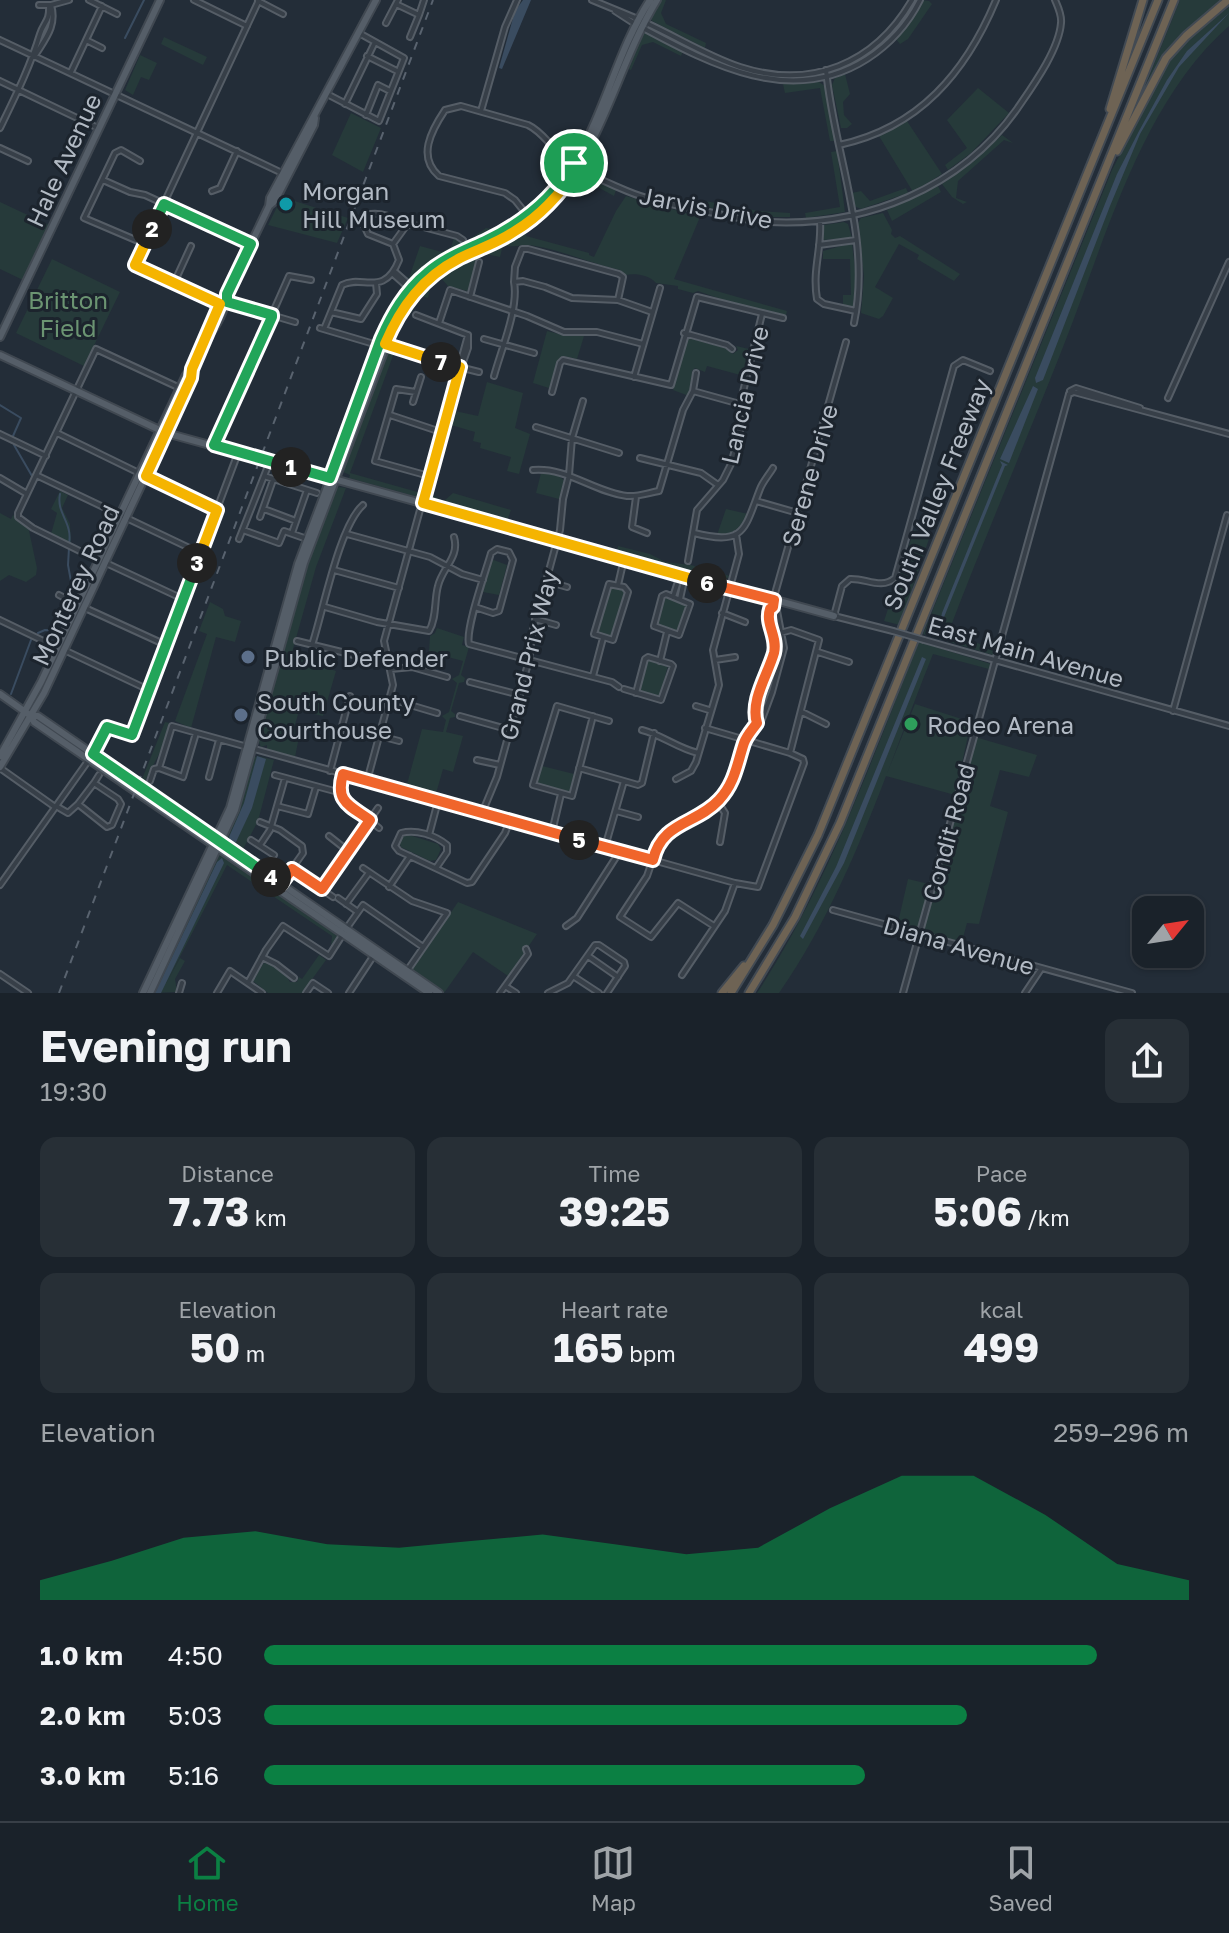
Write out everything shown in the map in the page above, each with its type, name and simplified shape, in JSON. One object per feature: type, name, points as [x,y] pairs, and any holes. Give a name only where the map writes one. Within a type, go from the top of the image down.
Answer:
[{"type":"highway","points":[[1095,156],[1143,0]]},
{"type":"highway","name":"South Valley Freeway","points":[[731,993],[763,943],[818,835],[1158,0]]},
{"type":"highway","name":"South Valley Freeway","points":[[749,993],[795,917],[832,842],[1174,0]]},
{"type":"highway","points":[[1107,166],[1166,58],[1186,36],[1228,0]]},
{"type":"highway","points":[[722,993],[763,943]]},
{"type":"main road","name":"Hale Avenue","points":[[0,337],[160,0]]},
{"type":"main road","name":"Monterey Road","points":[[163,432],[180,388],[213,331],[309,123],[315,118],[376,0]]},
{"type":"main road","points":[[382,345],[404,306],[430,277],[460,258],[508,236],[533,219],[559,193],[576,164],[650,0]]},
{"type":"main road","points":[[640,23],[657,0]]},
{"type":"main road","points":[[150,993],[230,808],[304,563],[391,318],[411,288],[443,261],[503,232],[527,215],[576,164]]},
{"type":"main road","name":"East Main Avenue","points":[[0,355],[163,432],[730,588],[774,604],[834,616]]},
{"type":"main road","name":"Monterey Road","points":[[0,767],[61,649],[191,378],[192,369]]},
{"type":"main road","points":[[250,749],[307,539],[333,478]]},
{"type":"main road","points":[[0,694],[34,722],[91,757],[433,991]]},
{"type":"main road","name":"Monterey Road","points":[[0,756],[28,714]]},
{"type":"main road","points":[[143,993],[217,844]]},
{"type":"main road","points":[[345,932],[393,968],[433,991]]},
{"type":"main road","points":[[393,968],[407,971]]},
{"type":"street","points":[[39,5],[69,0]]},
{"type":"street","points":[[89,0],[117,14]]},
{"type":"street","points":[[194,0],[247,26]]},
{"type":"street","points":[[283,14],[259,0],[135,265],[174,283],[295,322]]},
{"type":"street","points":[[410,37],[424,0]]},
{"type":"street","points":[[481,112],[505,27],[517,0]]},
{"type":"street","points":[[592,0],[733,71],[788,82],[827,77],[856,66],[885,46],[910,18],[920,0]]},
{"type":"street","points":[[640,23],[742,67],[790,75],[848,64],[880,42],[898,23],[912,0]]},
{"type":"street","points":[[839,145],[875,135],[933,97],[951,79],[976,43],[996,0]]},
{"type":"street","name":"Jarvis Drive","points":[[527,215],[505,193],[439,176],[427,162],[431,140],[445,110],[461,106],[535,128],[557,152],[576,164],[630,193],[670,204],[768,222],[852,217],[905,199],[938,182],[992,140],[1032,88],[1053,49],[1061,24],[1055,0]]},
{"type":"street","points":[[386,23],[397,2],[419,15]]},
{"type":"street","points":[[1,124],[34,56],[41,32],[49,19],[50,5]]},
{"type":"street","points":[[71,72],[102,6]]},
{"type":"street","points":[[327,94],[379,121],[404,58],[359,33]]},
{"type":"street","points":[[0,40],[285,175]]},
{"type":"street","points":[[86,40],[102,48]]},
{"type":"street","points":[[345,104],[375,42]]},
{"type":"street","points":[[367,56],[398,71]]},
{"type":"street","points":[[826,70],[859,262],[854,323]]},
{"type":"street","points":[[0,81],[98,128]]},
{"type":"street","points":[[366,115],[378,85],[390,91]]},
{"type":"street","points":[[0,148],[28,161]]},
{"type":"street","points":[[140,161],[121,150],[117,151],[84,218],[145,244]]},
{"type":"street","points":[[212,191],[220,188],[237,151]]},
{"type":"street","points":[[102,180],[164,204],[251,244]]},
{"type":"street","points":[[406,226],[378,214],[366,215],[363,223],[368,234],[393,244],[399,260],[393,272],[376,283],[347,282],[338,290],[322,329],[479,372]]},
{"type":"street","points":[[820,221],[815,260],[817,299],[824,304],[856,311]]},
{"type":"street","points":[[393,244],[406,226],[415,224],[463,240]]},
{"type":"street","points":[[819,245],[856,240]]},
{"type":"street","points":[[174,283],[191,246]]},
{"type":"street","points":[[494,376],[512,311],[516,290],[514,282],[522,249],[619,274],[623,277],[623,285],[618,300]]},
{"type":"street","points":[[470,297],[479,262]]},
{"type":"street","points":[[1168,398],[1229,262]]},
{"type":"street","points":[[393,272],[411,288]]},
{"type":"street","points":[[214,445],[289,276],[311,280]]},
{"type":"street","points":[[514,282],[523,281],[572,298],[618,300],[652,312]]},
{"type":"street","points":[[331,312],[361,319],[377,294],[376,283]]},
{"type":"street","points":[[634,377],[660,288]]},
{"type":"street","points":[[439,323],[450,290],[564,332],[597,332],[643,344]]},
{"type":"street","points":[[552,392],[563,360],[671,385],[697,297],[783,318]]},
{"type":"street","name":"Lancia Drive","points":[[688,561],[697,510],[728,472],[740,431],[740,404],[762,314]]},
{"type":"street","points":[[367,781],[393,685],[384,647],[389,623],[468,335],[416,315]]},
{"type":"street","points":[[684,333],[732,349]]},
{"type":"street","points":[[484,339],[534,353]]},
{"type":"street","name":"Serene Drive","points":[[757,723],[755,715],[762,686],[775,650],[768,618],[770,609],[774,604],[846,342]]},
{"type":"street","points":[[180,388],[96,349],[18,517],[21,522],[69,546],[183,599]]},
{"type":"street","points":[[834,616],[846,582],[855,578],[886,584],[898,574],[954,366],[963,360],[990,371]]},
{"type":"street","points":[[533,470],[569,475],[606,491],[636,497],[659,491],[683,410],[693,391],[696,373]]},
{"type":"street","points":[[413,402],[421,377]]},
{"type":"street","points":[[416,392],[396,389],[375,461],[429,476]]},
{"type":"street","points":[[693,391],[740,404]]},
{"type":"street","name":"Condit Road","points":[[903,993],[1069,394],[1074,392],[1229,434]]},
{"type":"street","name":"Grand Prix Way","points":[[482,813],[500,765],[529,660],[535,619],[557,541],[572,438],[583,401]]},
{"type":"street","points":[[390,415],[441,433]]},
{"type":"street","points":[[536,427],[619,453]]},
{"type":"street","points":[[57,433],[217,510]]},
{"type":"street","points":[[0,434],[46,456]]},
{"type":"street","points":[[0,885],[91,757],[107,727],[132,735],[239,452]]},
{"type":"street","points":[[640,458],[701,473],[718,485]]},
{"type":"street","points":[[239,539],[270,461]]},
{"type":"street","points":[[694,533],[716,538],[736,534],[747,524],[763,482],[773,468]]},
{"type":"street","points":[[36,475],[200,554]]},
{"type":"street","points":[[264,476],[317,493]]},
{"type":"street","points":[[0,478],[27,494]]},
{"type":"street","points":[[260,517],[273,480]]},
{"type":"street","points":[[292,533],[307,490]]},
{"type":"street","points":[[636,497],[632,527],[647,533]]},
{"type":"street","points":[[756,501],[798,513]]},
{"type":"street","points":[[312,645],[353,517],[363,505]]},
{"type":"street","points":[[264,509],[296,521]]},
{"type":"street","points":[[1173,711],[1227,515]]},
{"type":"street","points":[[243,530],[279,543],[284,531],[307,539]]},
{"type":"street","points":[[347,534],[436,559],[448,567],[483,580]]},
{"type":"street","points":[[676,779],[691,771],[719,685],[715,639],[739,554],[736,534]]},
{"type":"street","points":[[325,607],[424,632],[431,629],[438,582],[455,554],[454,537]]},
{"type":"street","points":[[475,607],[493,613],[499,611],[513,560],[511,553],[499,549],[492,551],[475,607],[467,637],[469,644],[593,676],[621,688],[636,693],[661,700],[664,699],[673,666],[645,659],[636,693]]},
{"type":"street","points":[[618,585],[624,559]]},
{"type":"street","points":[[334,570],[399,588]]},
{"type":"street","points":[[676,598],[682,576]]},
{"type":"street","points":[[546,581],[567,587]]},
{"type":"street","points":[[609,584],[618,585],[628,592],[613,640],[594,634],[606,587],[609,584]]},
{"type":"street","points":[[666,594],[690,604],[681,633],[667,632],[654,626],[662,596],[666,594]]},
{"type":"street","points":[[59,595],[166,645]]},
{"type":"street","name":"Serene Drive","points":[[714,926],[678,903],[651,937],[622,920],[621,914],[647,876],[658,844],[665,835],[718,802],[736,775],[745,740],[762,719],[784,648],[774,604]]},
{"type":"street","points":[[722,613],[745,622]]},
{"type":"street","name":"East Main Avenue","points":[[834,616],[1229,726]]},
{"type":"street","points":[[535,619],[556,625]]},
{"type":"street","points":[[0,620],[149,690]]},
{"type":"street","points":[[773,635],[791,630],[819,640],[790,753]]},
{"type":"street","points":[[659,661],[667,632]]},
{"type":"street","points":[[593,676],[603,638]]},
{"type":"street","points":[[297,641],[370,659],[387,658]]},
{"type":"street","points":[[818,652],[849,662]]},
{"type":"street","points":[[715,660],[735,657]]},
{"type":"street","points":[[391,669],[412,667],[447,677]]},
{"type":"street","points":[[470,682],[520,695]]},
{"type":"street","points":[[330,771],[350,696]]},
{"type":"street","points":[[390,699],[437,713]]},
{"type":"street","points":[[593,716],[572,796],[533,785],[557,706],[593,716],[609,721]]},
{"type":"street","points":[[696,706],[709,710]]},
{"type":"street","points":[[802,712],[826,724]]},
{"type":"street","points":[[460,716],[510,730]]},
{"type":"street","points":[[159,768],[172,726],[752,888],[758,887],[804,763],[799,756],[705,728]]},
{"type":"street","points":[[642,730],[654,733],[676,747],[698,753]]},
{"type":"street","points":[[150,781],[154,769],[159,768],[183,777],[196,733]]},
{"type":"street","points":[[579,768],[638,785],[642,783],[654,733]]},
{"type":"street","points":[[380,736],[399,741]]},
{"type":"street","points":[[209,777],[219,740]]},
{"type":"street","points":[[477,760],[500,765]]},
{"type":"street","points":[[0,767],[68,813],[99,775]]},
{"type":"street","points":[[343,774],[339,792],[342,798],[379,828]]},
{"type":"street","points":[[275,775],[339,792]]},
{"type":"street","points":[[260,845],[272,826],[285,778]]},
{"type":"street","points":[[605,847],[624,781]]},
{"type":"street","points":[[78,804],[107,827],[112,825],[121,804],[94,783]]},
{"type":"street","points":[[277,806],[308,814],[316,787]]},
{"type":"street","points":[[552,832],[561,794]]},
{"type":"street","points":[[429,835],[438,801]]},
{"type":"street","points":[[718,802],[725,813],[720,842]]},
{"type":"street","points":[[322,889],[378,808]]},
{"type":"street","points":[[616,811],[638,817]]},
{"type":"street","points":[[436,868],[447,852],[447,845],[429,835],[407,831],[401,833],[395,846],[399,851],[467,883],[472,882],[505,833],[510,820]]},
{"type":"street","points":[[260,822],[272,826],[302,846],[303,853],[279,886]]},
{"type":"street","points":[[329,836],[348,851]]},
{"type":"street","points":[[251,840],[274,855]]},
{"type":"street","points":[[566,926],[577,918],[620,851]]},
{"type":"street","points":[[389,887],[410,856]]},
{"type":"street","points":[[363,868],[412,901],[447,913],[407,971]]},
{"type":"street","points":[[292,869],[358,912]]},
{"type":"street","points":[[346,904],[369,873]]},
{"type":"street","points":[[682,975],[729,903],[735,883]]},
{"type":"street","points":[[248,983],[283,926],[329,956],[363,905],[423,947]]},
{"type":"street","name":"Diana Avenue","points":[[833,910],[1110,990],[1132,993]]},
{"type":"street","points":[[548,993],[565,985],[595,945],[624,962],[625,966],[607,993]]},
{"type":"street","points":[[500,993],[528,954],[526,949]]},
{"type":"street","points":[[349,993],[374,955]]},
{"type":"street","points":[[588,956],[618,977]]},
{"type":"street","points":[[262,957],[294,978]]},
{"type":"street","points":[[1025,993],[1042,968]]},
{"type":"street","points":[[217,993],[230,971],[262,993]]},
{"type":"street","points":[[0,974],[28,993]]},
{"type":"street","points":[[573,976],[599,993]]},
{"type":"street","points":[[179,993],[182,983]]},
{"type":"street","points":[[306,993],[313,983],[328,993]]},
{"type":"street","points":[[505,986],[516,993]]},
{"type":"green space","points":[[659,0],[666,0],[661,13],[666,24],[706,43],[705,48],[652,21],[650,16]]},
{"type":"green space","points":[[922,0],[932,4],[908,39],[900,44],[896,39]]},
{"type":"green space","points":[[1180,0],[1222,0],[1178,40],[1144,89]]},
{"type":"green space","points":[[1229,7],[1229,26],[1199,57],[1172,93],[1130,174],[949,631],[994,650],[993,655],[923,634],[1112,170],[1167,64],[1192,35]]},
{"type":"green space","points":[[643,32],[683,51],[681,56],[653,42],[642,45],[631,70],[626,68]]},
{"type":"green space","points":[[164,37],[207,57],[203,65],[161,44]]},
{"type":"green space","points":[[140,55],[157,63],[149,80],[141,77],[133,95],[125,90]]},
{"type":"green space","points":[[845,74],[850,94],[843,102],[844,115],[852,124],[841,128],[832,85],[835,78]]},
{"type":"green space","points":[[819,82],[825,86],[835,141],[830,141],[820,88],[785,93],[783,84]]},
{"type":"green space","points":[[978,88],[1009,113],[971,153],[948,170],[945,165],[967,148],[947,120]]},
{"type":"green space","points":[[351,113],[381,128],[363,172],[332,155]]},
{"type":"green space","points":[[907,121],[942,174],[913,192],[879,136]]},
{"type":"green space","points":[[1002,135],[1013,143],[1004,140],[958,181],[956,198],[967,202],[963,204],[952,197],[942,184],[974,161]]},
{"type":"green space","points":[[837,151],[845,212],[806,218],[805,213],[840,207],[831,152]]},
{"type":"green space","points":[[580,172],[616,190],[614,196],[579,177],[559,205],[526,236],[594,257],[626,196],[700,217],[674,279],[787,311],[786,315],[656,283],[642,275],[625,275],[620,270],[549,249],[503,245],[500,257],[486,254],[476,259],[473,280],[467,291],[448,286],[441,278],[431,285],[428,298],[421,296],[391,344],[402,315],[435,279],[534,221]]},
{"type":"green space","points":[[938,186],[941,192],[892,221],[887,210]]},
{"type":"green space","points":[[906,188],[908,193],[861,209],[854,206],[852,193],[861,191],[870,201]]},
{"type":"green space","points":[[282,197],[348,218],[337,243],[268,225]]},
{"type":"green space","points":[[705,201],[790,213],[790,217],[768,217],[706,207]]},
{"type":"green space","points":[[0,202],[49,225],[23,280],[0,269]]},
{"type":"green space","points":[[883,213],[895,238],[900,236],[960,274],[954,281],[899,244],[875,287],[893,298],[879,319],[861,313],[864,276],[858,223],[861,218]]},
{"type":"green space","points":[[848,224],[852,238],[822,240],[824,225]]},
{"type":"green space","points":[[486,228],[496,230],[446,255],[412,281],[401,274],[409,278],[420,246],[442,252],[451,247],[454,238],[463,244]]},
{"type":"green space","points":[[852,243],[856,277],[853,308],[843,304],[843,295],[851,295],[850,259],[823,259],[823,251]]},
{"type":"green space","name":"Britton Field","points":[[52,259],[120,292],[84,366],[16,333]]},
{"type":"green space","points":[[547,331],[584,336],[577,359],[563,356],[558,362],[549,388],[533,383]]},
{"type":"green space","points":[[688,338],[725,348],[733,354],[738,350],[736,346],[749,349],[744,376],[707,366],[705,372],[695,368],[689,396],[673,390]]},
{"type":"green space","points":[[394,353],[350,473],[421,493],[418,497],[349,478],[350,475],[341,471],[384,354]]},
{"type":"green space","points":[[487,382],[523,393],[515,428],[530,434],[519,474],[507,471],[511,457],[480,448],[481,443],[473,441],[475,432],[451,425],[455,411],[478,416]]},
{"type":"green space","points":[[541,473],[557,475],[564,480],[559,499],[536,493]]},
{"type":"green space","points":[[346,488],[316,567],[291,656],[336,671],[323,716],[299,711],[294,728],[299,737],[295,757],[267,749],[267,745],[261,747],[258,740],[303,577],[334,490]]},
{"type":"green space","points":[[60,491],[68,495],[62,508],[70,524],[71,543],[51,534],[57,513],[51,509]]},
{"type":"green space","points":[[453,493],[511,510],[507,521],[430,500],[429,494],[444,501]]},
{"type":"green space","points":[[726,509],[748,514],[736,530],[717,535]]},
{"type":"green space","points":[[0,513],[11,519],[13,515],[28,526],[37,568],[36,575],[26,582],[9,575],[0,581]]},
{"type":"green space","points":[[914,530],[930,536],[900,625],[884,621]]},
{"type":"green space","points":[[618,546],[650,554],[665,562],[691,565],[730,576],[724,581],[617,551]]},
{"type":"green space","points":[[491,559],[507,565],[499,595],[483,592]]},
{"type":"green space","points":[[609,587],[624,591],[615,632],[610,636],[602,635],[597,630]]},
{"type":"green space","points":[[666,597],[687,604],[679,632],[657,625]]},
{"type":"green space","points":[[210,602],[223,609],[225,616],[241,621],[235,642],[216,637],[191,728],[175,721],[207,634],[199,631]]},
{"type":"green space","points":[[437,628],[464,637],[462,645],[469,647],[461,675],[465,678],[464,682],[459,683],[451,711],[455,717],[450,718],[446,732],[463,736],[453,772],[443,769],[435,797],[406,788],[422,729],[443,732],[446,720],[442,716],[449,712],[457,683],[452,679],[459,675],[463,661],[429,652],[430,636]]},
{"type":"green space","points":[[919,642],[991,664],[989,669],[933,654],[865,828],[827,913],[779,993],[757,993],[827,866]]},
{"type":"green space","points":[[649,659],[668,665],[660,697],[640,692]]},
{"type":"green space","points":[[915,704],[971,722],[955,795],[886,776]]},
{"type":"green space","points":[[165,722],[170,723],[169,735],[145,781],[161,794],[179,802],[177,807],[140,784]]},
{"type":"green space","points":[[975,737],[1037,755],[1029,777],[1000,770],[990,806],[1008,812],[979,924],[967,923],[961,945],[897,927],[908,879],[933,885]]},
{"type":"green space","points":[[258,756],[274,760],[258,821],[242,851],[227,836],[253,758]]},
{"type":"green space","points":[[542,766],[574,774],[569,793],[537,784]]},
{"type":"green space","points":[[406,834],[438,844],[441,849],[436,860],[430,861],[401,847],[399,842]]},
{"type":"green space","points":[[219,856],[251,874],[252,882],[227,865],[166,984],[180,958],[185,961],[175,979],[177,992],[152,993]]},
{"type":"green space","points":[[258,882],[336,933],[337,938],[331,947],[332,936],[255,884]]},
{"type":"green space","points":[[458,902],[537,934],[508,976],[473,952],[444,993],[412,970]]},
{"type":"green space","points":[[319,955],[326,960],[302,993],[268,993],[253,981],[267,962],[285,973],[290,982],[297,982]]},
{"type":"water","points":[[523,0],[531,0],[502,69],[499,68],[515,11]]},
{"type":"water","points":[[1229,13],[1179,67],[1140,134],[1043,380],[1036,383],[1035,378],[1117,174],[1139,131],[1187,51]]},
{"type":"water","points":[[1033,386],[1038,389],[1009,463],[1000,459]]},
{"type":"water","points":[[1000,461],[1008,465],[938,632],[942,613],[1002,465]]},
{"type":"water","points":[[922,657],[926,659],[844,863],[803,939],[800,936],[836,867]]},
{"type":"water","points":[[257,756],[266,759],[252,808],[236,842],[232,844],[229,837],[244,803]]},
{"type":"water","points":[[222,858],[224,863],[161,993],[155,993],[217,862]]},
{"type":"waterway","points":[[125,38],[144,0]]},
{"type":"waterway","points":[[0,405],[21,418],[13,436]]},
{"type":"waterway","points":[[14,445],[32,476]]},
{"type":"waterway","points":[[60,494],[60,507],[69,530],[69,544]]},
{"type":"waterway","points":[[69,548],[68,565],[74,598]]},
{"type":"waterway","points":[[38,633],[61,631]]},
{"type":"waterway","points":[[11,694],[31,640]]},
{"type":"railway","points":[[59,993],[433,0]]},
{"type":"place","name":"Morgan Hill Museum","points":[[286,204]]},
{"type":"place","name":"Public Defender","points":[[248,657]]},
{"type":"place","name":"South County Courthouse","points":[[241,715]]},
{"type":"place","name":"Rodeo Arena","points":[[911,724]]},
{"type":"route","points":[[574,163],[579,166],[547,207],[515,232],[460,258],[430,277],[404,306],[391,328],[385,344],[460,367],[423,503],[774,600],[768,618],[775,650],[762,686],[755,715],[757,723],[744,743],[736,775],[718,802],[665,835],[658,844],[653,860],[343,774],[339,792],[342,798],[370,820],[322,889],[292,869],[281,884],[93,754],[107,727],[132,735],[217,510],[146,476],[191,378],[208,328],[220,304],[135,265],[164,204],[251,244],[227,294],[227,302],[272,317],[214,445],[330,478],[381,339],[410,289],[443,261],[518,222],[545,200],[574,163]]}]
